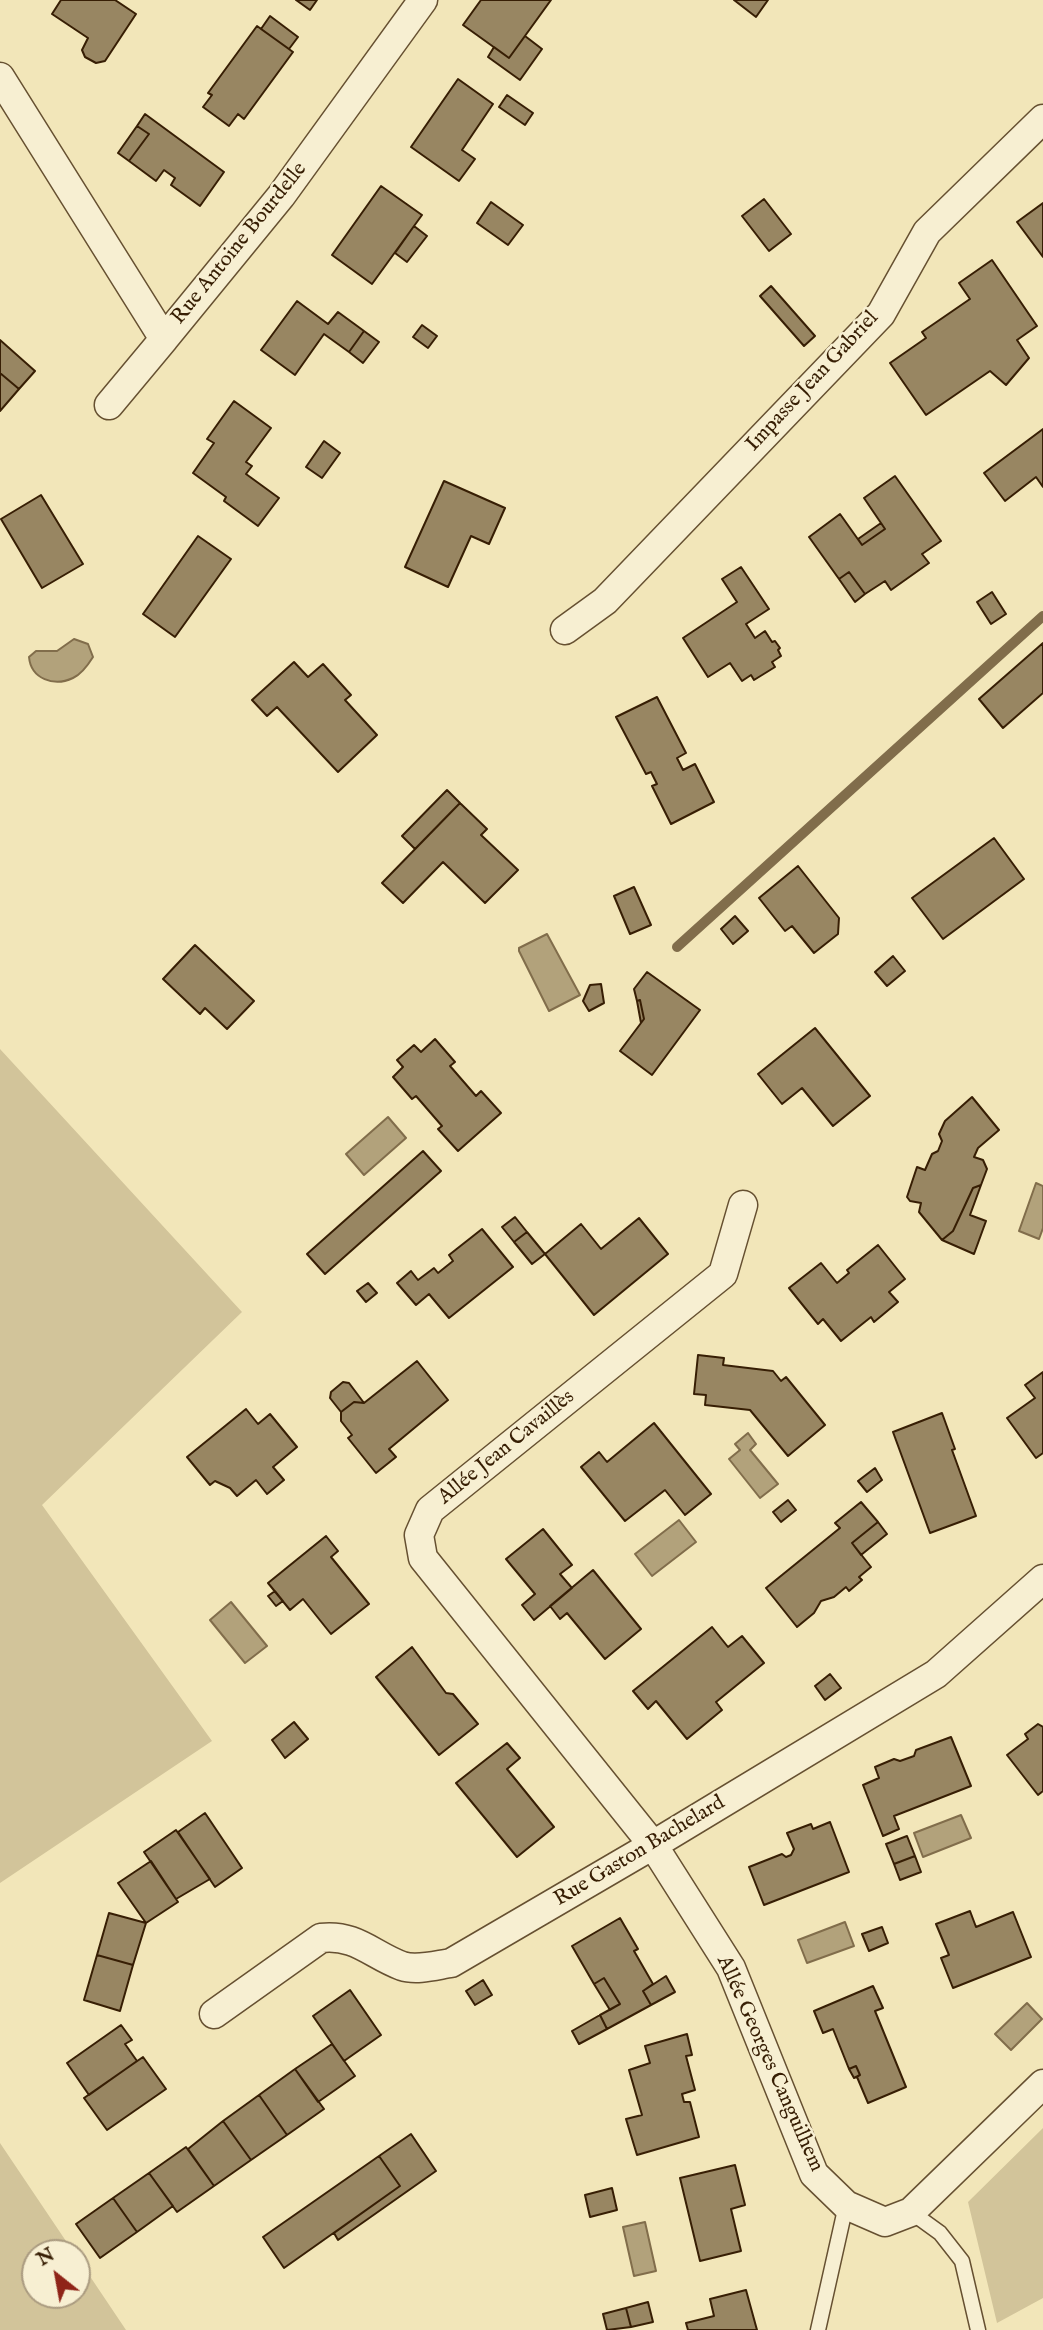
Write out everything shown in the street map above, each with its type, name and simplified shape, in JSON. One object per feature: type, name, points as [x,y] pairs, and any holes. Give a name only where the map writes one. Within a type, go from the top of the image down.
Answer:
[{"type":"street","name":"Rue Antoine Bourdelle","points":[[0,77],[164,339],[281,196],[423,0]]},
{"type":"street","name":"Impasse Jean Gabriel","points":[[565,630],[605,601],[881,314],[927,232],[1043,119]]},
{"type":"street","points":[[109,405],[164,339]]},
{"type":"street","name":"Allée Jean Cavaillès","points":[[653,1845],[423,1558],[419,1535],[430,1510],[723,1274],[743,1205]]},
{"type":"street","name":"Rue Gaston Bachelard","points":[[214,2014],[321,1938],[336,1936],[350,1939],[404,1967],[451,1963],[936,1674],[1043,1579]]},
{"type":"street","name":"Allée Georges Canguilhem","points":[[653,1845],[730,1968],[814,2174],[846,2204],[885,2222],[911,2212]]},
{"type":"street","points":[[911,2212],[1043,2084]]},
{"type":"lane","points":[[817,2330],[846,2204]]},
{"type":"lane","points":[[911,2212],[940,2233],[962,2261],[978,2330]]},
{"type":"shaded area","points":[[74,639],[88,644],[93,657],[79,674],[58,682],[45,679],[34,671],[29,657],[36,651],[57,651]]},
{"type":"shaded area","points":[[547,934],[580,995],[549,1011],[519,951],[519,948]]},
{"type":"shaded area","points":[[0,1049],[242,1312],[42,1505],[212,1741],[0,1883]]},
{"type":"shaded area","points":[[388,1117],[406,1138],[364,1175],[346,1154]]},
{"type":"shaded area","points":[[1036,1183],[1043,1186],[1043,1228],[1039,1239],[1019,1231]]},
{"type":"shaded area","points":[[748,1433],[756,1444],[750,1450],[778,1484],[760,1498],[729,1459],[740,1450],[735,1444]]},
{"type":"shaded area","points":[[679,1520],[696,1542],[652,1576],[635,1554]]},
{"type":"shaded area","points":[[231,1602],[267,1646],[245,1663],[210,1620]]},
{"type":"shaded area","points":[[961,1815],[971,1838],[923,1857],[914,1833]]},
{"type":"shaded area","points":[[845,1922],[854,1946],[807,1963],[798,1940]]},
{"type":"shaded area","points":[[1027,2003],[1042,2019],[1011,2050],[995,2034]]},
{"type":"shaded area","points":[[1043,2128],[1043,2298],[997,2323],[968,2202]]},
{"type":"shaded area","points":[[0,2143],[65,2239],[21,2239],[21,2309],[91,2309],[91,2278],[126,2330],[0,2330]]},
{"type":"shaded area","points":[[645,2222],[656,2271],[634,2276],[623,2227]]},
{"type":"building","points":[[61,0],[115,0],[136,14],[105,61],[96,63],[85,57],[82,50],[88,38],[52,14]]},
{"type":"building","points":[[296,0],[317,0],[310,10]]},
{"type":"building","points":[[481,0],[551,0],[509,58],[463,25]]},
{"type":"building","points":[[734,0],[768,0],[756,17]]},
{"type":"building","points":[[270,16],[298,37],[289,49],[261,29]]},
{"type":"building","points":[[257,26],[293,52],[244,119],[238,114],[229,126],[203,107],[212,95],[208,93]]},
{"type":"building","points":[[525,36],[542,49],[520,80],[488,57],[494,47],[509,58]]},
{"type":"building","points":[[458,79],[493,104],[462,150],[475,159],[459,181],[411,147]]},
{"type":"building","points":[[507,95],[533,113],[525,125],[499,107]]},
{"type":"building","points":[[145,114],[224,172],[200,206],[171,185],[175,178],[164,170],[156,181],[129,161],[149,134],[137,126]]},
{"type":"building","points":[[137,126],[149,134],[129,161],[118,153]]},
{"type":"building","points":[[381,186],[422,215],[372,284],[332,255]]},
{"type":"building","points":[[764,199],[791,234],[769,251],[742,216]]},
{"type":"building","points":[[491,202],[523,225],[508,245],[477,223]]},
{"type":"building","points":[[1043,203],[1043,257],[1017,222]]},
{"type":"building","points":[[414,226],[427,236],[407,262],[395,253]]},
{"type":"building","points":[[992,260],[1037,326],[1017,340],[1029,358],[1006,385],[990,371],[926,415],[890,363],[926,338],[922,332],[970,299],[959,283]]},
{"type":"building","points":[[771,286],[815,336],[804,346],[760,296]]},
{"type":"building","points":[[297,301],[328,324],[338,312],[364,331],[349,352],[324,334],[295,375],[261,350]]},
{"type":"building","points":[[422,325],[437,336],[428,348],[413,337]]},
{"type":"building","points":[[364,331],[379,342],[363,363],[349,352]]},
{"type":"building","points":[[0,340],[35,371],[19,389],[0,373]]},
{"type":"building","points":[[0,373],[19,389],[0,411]]},
{"type":"building","points":[[234,401],[271,428],[246,462],[252,466],[246,474],[279,498],[258,526],[224,501],[226,497],[193,473],[214,443],[207,439]]},
{"type":"building","points":[[1043,429],[1043,487],[1036,477],[1005,501],[984,473]]},
{"type":"building","points":[[324,441],[340,453],[322,478],[306,467]]},
{"type":"building","points":[[895,476],[941,541],[922,554],[929,563],[891,590],[885,581],[865,594],[849,572],[839,579],[809,537],[840,514],[862,545],[885,529],[864,498]]},
{"type":"building","points":[[444,481],[505,508],[489,544],[471,536],[448,587],[405,567]]},
{"type":"building","points":[[41,495],[83,564],[42,588],[1,519]]},
{"type":"building","points":[[881,523],[885,529],[862,545],[858,539]]},
{"type":"building","points":[[198,536],[231,559],[175,637],[143,614]]},
{"type":"building","points":[[741,567],[769,609],[746,624],[755,638],[765,631],[780,648],[778,650],[781,656],[772,662],[775,667],[754,680],[751,675],[742,681],[730,663],[708,677],[683,638],[737,602],[722,579]]},
{"type":"building","points":[[849,572],[865,594],[855,602],[839,579]]},
{"type":"building","points":[[992,592],[1006,614],[991,624],[977,602]]},
{"type":"building","points":[[1043,643],[1043,693],[1003,728],[979,699]]},
{"type":"building","points":[[294,662],[308,677],[323,664],[351,695],[345,700],[377,735],[338,772],[277,707],[267,716],[252,700]]},
{"type":"building","points":[[657,697],[686,753],[677,758],[683,770],[695,764],[714,802],[671,824],[652,786],[657,784],[651,772],[646,774],[616,717]]},
{"type":"building","points":[[447,790],[460,803],[415,849],[402,836]]},
{"type":"building","points":[[460,803],[487,829],[481,835],[518,870],[485,903],[443,862],[403,903],[382,883]]},
{"type":"building","points":[[994,838],[1024,879],[943,939],[912,898]]},
{"type":"building","points":[[798,866],[839,918],[838,934],[814,953],[792,926],[785,931],[759,898]]},
{"type":"building","points":[[634,887],[651,925],[630,934],[614,896]]},
{"type":"building","points":[[735,916],[748,931],[733,944],[721,929]]},
{"type":"building","points":[[195,945],[254,1001],[227,1029],[205,1008],[200,1014],[163,979]]},
{"type":"building","points":[[893,956],[905,971],[887,986],[875,972]]},
{"type":"building","points":[[647,972],[700,1010],[652,1075],[620,1051],[644,1019],[640,1000],[637,1001],[634,989]]},
{"type":"building","points":[[601,984],[604,1003],[589,1011],[583,1001],[590,985]]},
{"type":"building","points":[[640,1000],[644,1019],[641,1023],[637,1001]]},
{"type":"building","points":[[815,1028],[870,1096],[833,1126],[802,1088],[782,1104],[758,1074]]},
{"type":"building","points":[[435,1039],[455,1062],[450,1066],[476,1096],[481,1091],[501,1113],[458,1151],[438,1129],[442,1126],[416,1096],[412,1099],[393,1077],[403,1067],[397,1060],[414,1045],[421,1052]]},
{"type":"building","points":[[972,1097],[999,1130],[978,1148],[974,1157],[983,1160],[987,1169],[981,1185],[973,1188],[953,1231],[942,1240],[919,1212],[921,1203],[910,1201],[907,1197],[917,1167],[925,1170],[932,1154],[938,1151],[942,1141],[939,1134],[945,1121]]},
{"type":"building","points":[[423,1151],[441,1171],[325,1274],[307,1254]]},
{"type":"building","points":[[981,1185],[970,1215],[986,1221],[974,1254],[942,1240],[953,1231],[973,1188]]},
{"type":"building","points":[[515,1217],[527,1232],[514,1242],[502,1227]]},
{"type":"building","points":[[639,1218],[668,1254],[594,1315],[545,1254],[581,1224],[601,1249]]},
{"type":"building","points":[[482,1229],[513,1267],[449,1318],[429,1294],[416,1305],[397,1283],[411,1271],[418,1280],[434,1268],[438,1273],[453,1261],[449,1255]]},
{"type":"building","points":[[527,1232],[545,1254],[532,1264],[514,1242]]},
{"type":"building","points":[[878,1245],[905,1279],[889,1292],[898,1302],[874,1322],[871,1317],[841,1341],[823,1319],[818,1324],[789,1288],[821,1263],[837,1283],[849,1273],[847,1270]]},
{"type":"building","points":[[368,1283],[377,1293],[366,1302],[357,1291]]},
{"type":"building","points":[[698,1355],[724,1358],[723,1365],[773,1371],[781,1381],[786,1377],[825,1425],[788,1456],[750,1410],[705,1405],[706,1395],[694,1394]]},
{"type":"building","points":[[417,1361],[448,1400],[389,1449],[396,1457],[376,1473],[348,1438],[352,1435],[341,1421],[341,1412],[354,1402],[364,1403]]},
{"type":"building","points":[[1043,1372],[1043,1453],[1036,1458],[1007,1418],[1035,1398],[1025,1385]]},
{"type":"building","points":[[343,1382],[349,1383],[364,1403],[354,1402],[341,1412],[330,1398],[331,1392]]},
{"type":"building","points":[[246,1409],[258,1424],[270,1414],[297,1447],[273,1467],[284,1480],[267,1494],[256,1480],[237,1496],[230,1488],[215,1481],[210,1485],[187,1457]]},
{"type":"building","points":[[942,1413],[955,1449],[952,1450],[976,1516],[930,1533],[893,1432]]},
{"type":"building","points":[[654,1423],[711,1494],[685,1515],[665,1490],[625,1521],[581,1467],[599,1452],[607,1462]]},
{"type":"building","points":[[875,1468],[882,1480],[867,1492],[858,1481]]},
{"type":"building","points":[[788,1500],[796,1510],[781,1522],[773,1512]]},
{"type":"building","points":[[861,1502],[878,1522],[852,1543],[871,1567],[859,1577],[862,1580],[849,1591],[846,1587],[834,1597],[821,1601],[814,1613],[797,1627],[766,1588],[840,1528],[835,1523]]},
{"type":"building","points":[[878,1522],[887,1534],[861,1555],[852,1543]]},
{"type":"building","points":[[543,1529],[572,1565],[560,1574],[572,1588],[534,1620],[522,1605],[535,1594],[506,1559]]},
{"type":"building","points":[[326,1536],[338,1551],[331,1557],[369,1604],[331,1634],[303,1599],[290,1610],[268,1583]]},
{"type":"building","points":[[593,1570],[641,1629],[605,1659],[567,1613],[560,1619],[550,1606]]},
{"type":"building","points":[[275,1591],[283,1601],[276,1606],[268,1596]]},
{"type":"building","points":[[712,1627],[728,1647],[742,1636],[764,1663],[716,1702],[722,1710],[687,1739],[656,1701],[648,1709],[633,1691]]},
{"type":"building","points":[[412,1647],[446,1693],[453,1694],[478,1724],[439,1755],[376,1677]]},
{"type":"building","points":[[830,1674],[841,1688],[825,1700],[815,1686]]},
{"type":"building","points":[[294,1722],[308,1739],[285,1758],[272,1740]]},
{"type":"building","points":[[1038,1724],[1043,1727],[1043,1791],[1038,1795],[1007,1755],[1028,1739],[1025,1734]]},
{"type":"building","points":[[951,1737],[971,1786],[894,1816],[899,1829],[883,1836],[863,1785],[879,1778],[875,1767],[894,1759],[900,1761],[914,1756],[916,1750]]},
{"type":"building","points":[[507,1743],[520,1758],[507,1769],[554,1827],[517,1857],[456,1783]]},
{"type":"building","points":[[205,1813],[242,1868],[215,1887],[178,1832]]},
{"type":"building","points":[[830,1822],[849,1872],[764,1905],[749,1867],[782,1854],[786,1857],[791,1855],[794,1849],[787,1833],[811,1824],[813,1829]]},
{"type":"building","points":[[176,1830],[210,1879],[176,1899],[144,1852]]},
{"type":"building","points":[[907,1836],[915,1856],[894,1864],[886,1844]]},
{"type":"building","points":[[915,1856],[921,1872],[900,1880],[894,1864]]},
{"type":"building","points":[[151,1861],[178,1902],[146,1923],[118,1883]]},
{"type":"building","points":[[970,1911],[976,1927],[1013,1912],[1031,1957],[953,1988],[941,1958],[949,1955],[936,1924]]},
{"type":"building","points":[[109,1913],[146,1923],[133,1965],[97,1955]]},
{"type":"building","points":[[620,1918],[638,1949],[634,1951],[653,1984],[643,1991],[651,2005],[607,2029],[600,2015],[620,2004],[604,1978],[594,1984],[572,1946]]},
{"type":"building","points":[[882,1927],[888,1943],[869,1951],[862,1934]]},
{"type":"building","points":[[97,1955],[133,1965],[120,2011],[84,2000]]},
{"type":"building","points":[[666,1976],[675,1992],[651,2005],[643,1991]]},
{"type":"building","points":[[604,1978],[620,2004],[610,2010],[594,1984]]},
{"type":"building","points":[[483,1980],[492,1995],[475,2005],[466,1991]]},
{"type":"building","points":[[873,1986],[883,2008],[875,2011],[906,2087],[868,2103],[857,2077],[860,2075],[856,2066],[849,2069],[833,2029],[823,2033],[814,2011]]},
{"type":"building","points":[[350,1990],[381,2035],[344,2061],[313,2016]]},
{"type":"building","points":[[600,2015],[607,2029],[579,2044],[572,2031]]},
{"type":"building","points":[[121,2025],[132,2040],[125,2044],[137,2061],[89,2095],[67,2063]]},
{"type":"building","points":[[687,2034],[692,2055],[686,2056],[695,2090],[682,2094],[684,2102],[690,2102],[699,2137],[637,2155],[626,2119],[642,2115],[629,2070],[650,2063],[645,2046]]},
{"type":"building","points":[[332,2044],[355,2076],[318,2102],[295,2069]]},
{"type":"building","points":[[143,2057],[166,2089],[107,2130],[84,2098]]},
{"type":"building","points":[[856,2066],[860,2075],[854,2078],[849,2069]]},
{"type":"building","points":[[295,2069],[324,2109],[287,2135],[259,2095]]},
{"type":"building","points":[[259,2095],[287,2135],[251,2160],[223,2121]]},
{"type":"building","points":[[223,2121],[251,2160],[214,2186],[188,2149]]},
{"type":"building","points":[[411,2134],[436,2171],[338,2240],[334,2233],[400,2186],[379,2156]]},
{"type":"building","points":[[186,2147],[214,2186],[177,2212],[149,2173]]},
{"type":"building","points":[[379,2156],[400,2186],[284,2268],[263,2237]]},
{"type":"building","points":[[735,2165],[745,2205],[731,2209],[741,2251],[700,2261],[680,2178]]},
{"type":"building","points":[[149,2173],[173,2206],[137,2232],[113,2198]]},
{"type":"building","points":[[612,2188],[617,2210],[590,2217],[585,2195]]},
{"type":"building","points":[[113,2198],[137,2232],[100,2258],[91,2245],[91,2239],[87,2239],[76,2224]]},
{"type":"building","points":[[746,2290],[757,2330],[688,2330],[686,2323],[714,2316],[710,2299]]},
{"type":"building","points":[[648,2302],[653,2322],[631,2327],[626,2308]]},
{"type":"building","points":[[626,2308],[631,2327],[607,2330],[603,2314]]},
{"type":"waterway","points":[[677,947],[1043,616]]}]
